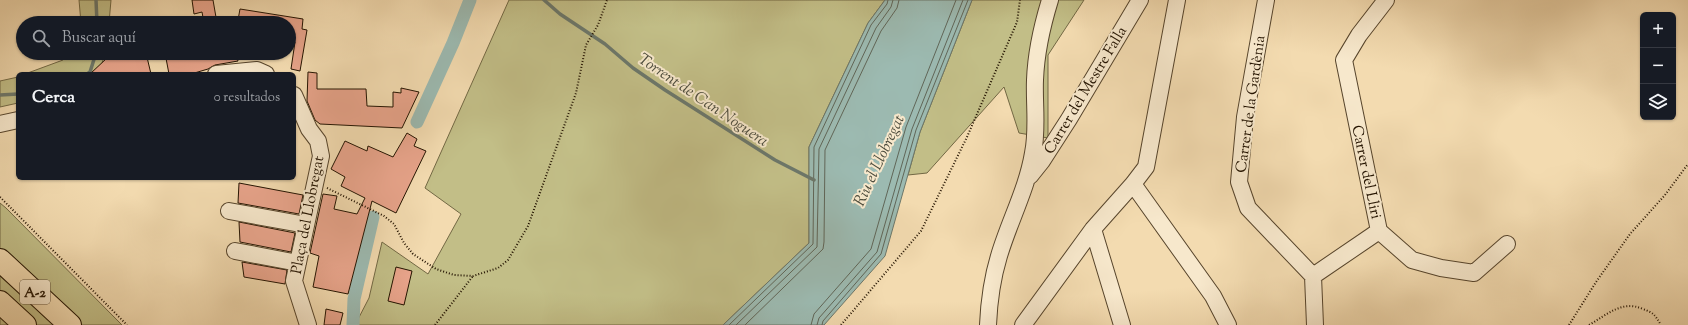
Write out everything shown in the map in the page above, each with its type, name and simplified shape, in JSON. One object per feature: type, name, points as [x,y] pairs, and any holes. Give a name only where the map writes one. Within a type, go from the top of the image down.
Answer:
[{"type":"highway","name":"A-2","points":[[0,260],[70,325]]},
{"type":"highway","name":"A-2","points":[[0,302],[24,325]]},
{"type":"street","points":[[988,325],[992,282],[999,256],[1027,178],[1033,152],[1036,128],[1036,57],[1050,0]]},
{"type":"street","name":"Carrer del Mestre Falla","points":[[1027,178],[1042,161],[1069,119],[1140,0]]},
{"type":"street","points":[[1023,325],[1093,229],[1146,167],[1177,0]]},
{"type":"street","name":"Carrer de la Gardènia","points":[[1266,0],[1245,117],[1239,182],[1248,208],[1313,276]]},
{"type":"street","name":"Carrer del Lliri","points":[[1386,0],[1359,35],[1344,60],[1379,231],[1412,260],[1441,268],[1474,273],[1507,244]]},
{"type":"street","points":[[236,72],[257,70],[262,72]]},
{"type":"street","name":"Plaça del Llobregat","points":[[296,100],[309,129],[318,141],[321,156],[294,281],[308,325]]},
{"type":"street","points":[[0,124],[16,120]]},
{"type":"street","points":[[1133,184],[1213,296],[1228,325]]},
{"type":"street","points":[[229,211],[306,225]]},
{"type":"street","points":[[1093,229],[1122,325]]},
{"type":"street","points":[[1314,325],[1313,276],[1379,231]]},
{"type":"street","points":[[235,251],[298,263]]},
{"type":"path","points":[[315,182],[384,216],[394,224],[404,243],[413,254],[441,272],[454,275],[472,276],[492,271],[504,264],[508,260],[528,226],[576,93],[586,45],[598,25],[607,0]]},
{"type":"path","points":[[841,325],[921,231],[967,137],[1017,22],[1020,0]]},
{"type":"path","points":[[1569,325],[1596,282],[1630,234],[1665,195],[1688,164]]},
{"type":"path","points":[[0,197],[127,325]]},
{"type":"path","points":[[436,325],[472,276]]},
{"type":"path","points":[[1590,325],[1621,307],[1630,305],[1654,314],[1661,325]]},
{"type":"shaded area","points":[[79,0],[111,0],[110,16],[80,16]]},
{"type":"shaded area","points":[[509,0],[885,0],[868,23],[809,147],[809,243],[723,325],[355,325],[369,298],[382,242],[428,274],[461,214],[425,188]]},
{"type":"shaded area","points":[[972,0],[1084,0],[1048,55],[1048,138],[1019,133],[1004,87],[927,173],[908,175],[920,132]]},
{"type":"shaded area","points":[[63,60],[103,60],[100,72],[30,72]]},
{"type":"shaded area","points":[[16,77],[16,103],[0,107],[0,81]]},
{"type":"shaded area","points":[[0,203],[6,208],[122,325],[0,325]]},
{"type":"water","name":"Riu el Llobregat","points":[[885,0],[972,0],[920,132],[885,256],[824,325],[723,325],[809,243],[809,147],[868,23]]},
{"type":"building","points":[[192,0],[213,0],[216,16],[203,16],[202,12],[194,14]]},
{"type":"building","points":[[240,9],[284,16],[239,16]]},
{"type":"building","points":[[296,18],[303,19],[302,29],[307,30],[300,71],[291,69],[292,60],[296,60]]},
{"type":"building","points":[[105,60],[148,60],[151,72],[92,72]]},
{"type":"building","points":[[166,60],[238,61],[215,65],[198,72],[169,72]]},
{"type":"building","points":[[308,72],[317,73],[317,89],[366,89],[367,106],[393,107],[393,92],[401,93],[401,88],[419,92],[402,128],[320,124],[315,120],[307,101]]},
{"type":"building","points":[[407,133],[417,139],[414,146],[426,151],[396,213],[372,201],[348,294],[313,287],[319,256],[310,253],[323,194],[337,196],[334,209],[357,214],[365,198],[341,186],[345,177],[331,169],[345,141],[367,151],[368,146],[393,157]]},
{"type":"building","points":[[239,183],[303,195],[299,214],[238,203]]},
{"type":"building","points":[[239,222],[295,233],[291,252],[240,242]]},
{"type":"building","points":[[242,262],[287,270],[285,284],[244,277]]},
{"type":"building","points":[[396,267],[412,271],[404,305],[388,301]]},
{"type":"building","points":[[326,309],[343,313],[340,325],[324,325]]},
{"type":"waterway","name":"Torrent de Can Noguera","points":[[96,0],[97,16]]},
{"type":"waterway","points":[[417,122],[453,43],[470,0]]},
{"type":"waterway","name":"Torrent de Can Noguera","points":[[544,0],[560,14],[605,44],[633,68],[665,90],[775,160],[814,180]]},
{"type":"waterway","name":"Torrent de Can Noguera","points":[[90,72],[94,60]]},
{"type":"waterway","name":"Torrent de Can Noguera","points":[[0,95],[16,94]]},
{"type":"waterway","points":[[353,325],[354,299],[373,217]]}]
